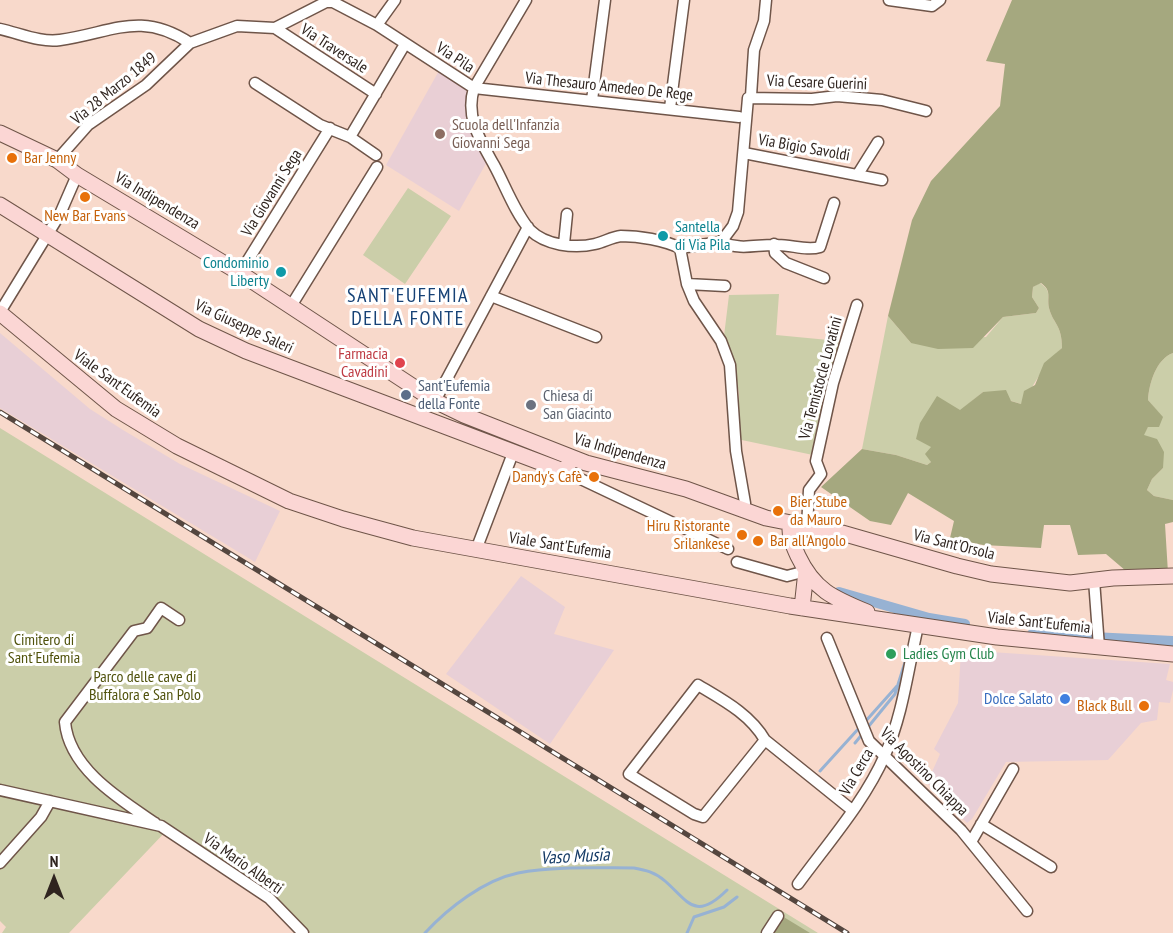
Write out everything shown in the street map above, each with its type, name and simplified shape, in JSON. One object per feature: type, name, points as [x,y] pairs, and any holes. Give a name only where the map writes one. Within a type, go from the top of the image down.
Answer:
[{"type":"street","points":[[377,25],[395,0]]},
{"type":"street","points":[[474,88],[526,0]]},
{"type":"street","points":[[592,100],[605,0]]},
{"type":"street","points":[[670,108],[684,0]]},
{"type":"street","points":[[751,96],[754,50],[764,21],[766,0]]},
{"type":"street","points":[[893,0],[932,6],[940,0]]},
{"type":"street","name":"Via Pila","points":[[325,1],[344,6],[377,25],[474,88],[471,99],[471,118],[485,150],[528,227]]},
{"type":"street","name":"Via 28 Marzo 1849","points":[[57,160],[88,125],[146,85],[190,43],[237,26],[275,28],[325,1]]},
{"type":"street","points":[[0,29],[58,40],[136,24],[159,27],[190,43]]},
{"type":"street","name":"Via Traversale","points":[[275,28],[376,94]]},
{"type":"street","points":[[350,137],[405,44]]},
{"type":"street","points":[[255,84],[320,125],[350,137],[376,155]]},
{"type":"street","name":"Via Thesauro Amedeo De Rege","points":[[474,88],[739,117]]},
{"type":"street","name":"Via Cesare Guerini","points":[[721,242],[733,226],[738,212],[748,98],[751,96],[812,99],[837,96],[882,100],[926,111]]},
{"type":"street","name":"Via Giovanni Sega","points":[[240,273],[330,128]]},
{"type":"street","name":"Via Indipendenza","points":[[0,133],[57,160],[77,175],[240,273],[435,400],[464,416],[569,464],[686,489],[744,510],[807,527]]},
{"type":"street","name":"Via Bigio Savoldi","points":[[858,174],[878,142]]},
{"type":"street","name":"Via Bigio Savoldi","points":[[744,153],[882,180]]},
{"type":"street","points":[[291,306],[377,167]]},
{"type":"street","points":[[0,312],[60,214],[77,175]]},
{"type":"street","points":[[435,400],[528,227],[540,239],[564,244],[593,245],[622,236],[669,243],[680,248],[721,242],[754,248],[774,244],[813,249],[820,247],[834,203]]},
{"type":"street","name":"Via Giuseppe Saleri","points":[[0,205],[199,329],[246,351],[513,453],[569,464],[728,549]]},
{"type":"street","points":[[564,244],[567,214]]},
{"type":"street","points":[[774,244],[775,253],[786,263],[824,279]]},
{"type":"street","points":[[680,248],[687,284],[694,301],[721,340],[730,365],[736,451],[745,503],[744,510]]},
{"type":"street","points":[[687,284],[725,286]]},
{"type":"street","points":[[491,296],[596,338]]},
{"type":"street","name":"Via Temistocle Lovatini","points":[[807,527],[809,490],[821,474],[816,461],[830,394],[857,305]]},
{"type":"street","name":"Viale Sant'Eufemia","points":[[0,312],[116,409],[177,446],[242,480],[289,501],[343,519],[413,538],[802,608],[918,626],[1099,639],[1173,654]]},
{"type":"street","points":[[459,431],[464,416]]},
{"type":"street","points":[[476,550],[513,453]]},
{"type":"street","points":[[790,524],[792,541],[806,572],[820,589],[887,620]]},
{"type":"street","name":"Via Sant'Orsola","points":[[807,527],[842,533],[992,574],[1070,583],[1173,576]]},
{"type":"street","points":[[737,562],[787,576],[806,572]]},
{"type":"street","points":[[802,608],[806,572]]},
{"type":"street","points":[[1094,580],[1099,639]]},
{"type":"street","name":"Via Mario Alberti","points":[[178,620],[161,608],[147,628],[134,631],[65,722],[65,731],[79,758],[102,787],[269,898],[303,933]]},
{"type":"street","name":"Via Cerca","points":[[798,884],[852,810],[885,755],[901,709],[918,626]]},
{"type":"street","name":"Via Agostino Chiappa","points":[[827,638],[869,741],[970,842],[1027,911]]},
{"type":"street","points":[[765,740],[703,817],[629,774],[698,685],[736,708],[760,730],[765,740],[852,810]]},
{"type":"street","points":[[970,842],[1013,769]]},
{"type":"street","name":"Via Mario Alberti","points":[[0,790],[161,826]]},
{"type":"street","points":[[0,863],[41,817],[50,801]]},
{"type":"street","points":[[981,824],[1051,867]]},
{"type":"street","points":[[767,933],[778,916]]},
{"type":"shaded area","name":"Scuola dell'Infanzia Giovanni Sega","points":[[440,69],[465,87],[488,160],[459,211],[386,165]]},
{"type":"shaded area","points":[[0,333],[90,409],[123,430],[180,464],[280,511],[255,562],[0,408]]},
{"type":"shaded area","points":[[521,576],[565,607],[554,634],[614,650],[550,744],[446,674]]},
{"type":"shaded area","points":[[961,650],[1170,664],[1166,680],[1173,682],[1173,690],[1170,703],[1159,702],[1157,720],[1141,723],[1108,760],[1006,762],[972,819],[967,823],[927,783],[940,754],[934,749],[958,703]]},
{"type":"green space","points":[[1012,0],[1173,0],[1173,353],[1158,366],[1152,380],[1148,400],[1163,417],[1159,427],[1148,427],[1144,435],[1157,439],[1164,452],[1163,468],[1152,479],[1147,490],[1154,496],[1173,500],[1173,522],[1165,524],[1168,573],[1126,571],[1106,554],[1078,555],[1070,525],[1044,525],[1041,548],[983,545],[950,538],[954,521],[908,493],[891,525],[870,521],[821,487],[862,449],[896,455],[927,465],[931,462],[925,454],[931,447],[916,439],[920,423],[937,396],[960,410],[983,392],[1006,390],[1011,401],[1021,404],[1024,391],[1035,385],[1044,363],[1062,348],[1061,334],[1049,308],[1048,291],[1041,283],[1033,287],[1032,297],[1039,308],[1036,313],[1003,317],[973,348],[938,349],[911,343],[888,316],[912,220],[931,181],[1000,106],[1005,64],[986,61]]},
{"type":"green space","points":[[408,188],[451,216],[405,284],[363,255]]},
{"type":"green space","points":[[1040,283],[1048,291],[1049,308],[1061,334],[1062,348],[1044,368],[1021,404],[983,392],[941,433],[934,443],[931,462],[927,465],[896,455],[862,449],[888,316],[911,343],[986,337],[1003,317],[1036,313],[1039,308],[1032,297],[1033,287]]},
{"type":"green space","points":[[779,294],[776,335],[839,341],[813,455],[737,439],[739,393],[732,357],[724,336],[729,295]]},
{"type":"green space","points":[[1173,353],[1173,500],[1154,496],[1147,490],[1152,479],[1163,468],[1143,435],[1148,427],[1162,417],[1148,400],[1149,394],[1158,366]]},
{"type":"green space","name":"Parco delle cave di Buffalora e San Polo","points":[[0,428],[818,933],[310,933],[272,895],[169,828],[69,933],[2,933],[6,927],[0,921]]},
{"type":"green space","points":[[782,916],[810,933],[772,933]]},
{"type":"waterway","points":[[839,592],[929,618],[965,624]]},
{"type":"waterway","points":[[1032,634],[1173,641]]},
{"type":"waterway","name":"Vaso Musia","points":[[855,743],[895,694],[907,656]]},
{"type":"waterway","name":"Vaso Musia","points":[[864,723],[897,686]]},
{"type":"waterway","name":"Vaso Musia","points":[[820,771],[860,727]]},
{"type":"waterway","name":"Vaso Musia","points":[[425,933],[444,914],[480,888],[518,873],[545,869],[634,868],[657,875],[686,901],[699,906],[716,900],[727,890]]},
{"type":"waterway","name":"Vaso Musia","points":[[687,933],[694,917],[724,907],[737,897]]},
{"type":"railway","points":[[0,412],[847,933]]},
{"type":"place","name":"Scuola dell'Infanzia Giovanni Sega","points":[[440,134]]},
{"type":"place","name":"Bar Jenny","points":[[12,158]]},
{"type":"place","name":"New Bar Evans","points":[[85,197]]},
{"type":"place","name":"Santella di Via Pila","points":[[663,236]]},
{"type":"place","name":"Condominio Liberty","points":[[281,272]]},
{"type":"place","name":"Farmacia Cavadini","points":[[400,363]]},
{"type":"place","name":"Sant'Eufemia della Fonte","points":[[406,395]]},
{"type":"place","name":"Chiesa di San Giacinto","points":[[531,405]]},
{"type":"place","name":"Dandy's Cafè","points":[[594,477]]},
{"type":"place","name":"Bier Stube da Mauro","points":[[778,511]]},
{"type":"place","name":"Hiru Ristorante Srilankese","points":[[742,535]]},
{"type":"place","name":"Bar all'Angolo","points":[[758,541]]},
{"type":"place","name":"Ladies Gym Club","points":[[891,654]]},
{"type":"place","name":"Dolce Salato","points":[[1065,699]]},
{"type":"place","name":"Black Bull","points":[[1144,706]]},
{"type":"district","name":"SANT'EUFEMIA DELLA FONTE","points":[[408,308]]},
{"type":"park label","name":"Cimitero di Sant'Eufemia","points":[[44,649]]}]
